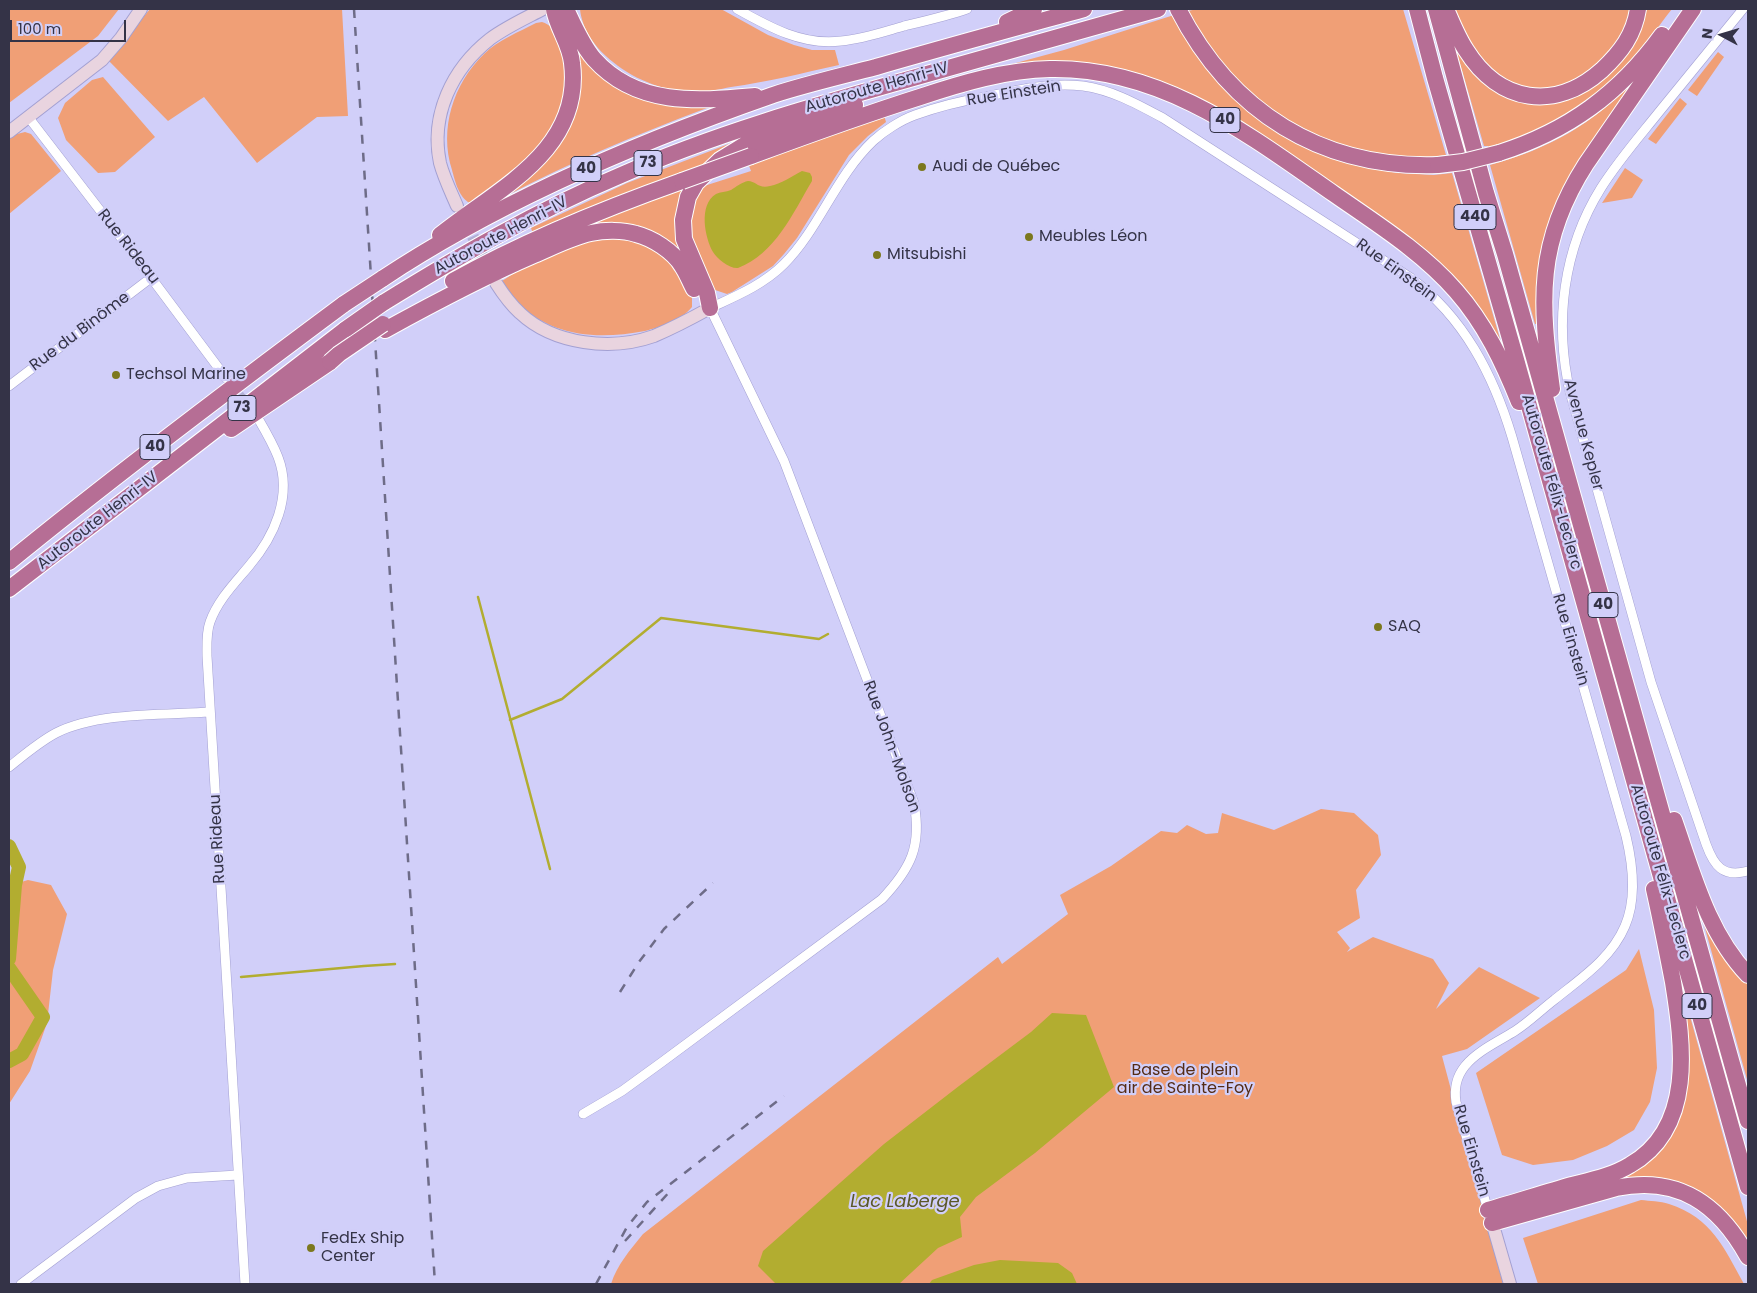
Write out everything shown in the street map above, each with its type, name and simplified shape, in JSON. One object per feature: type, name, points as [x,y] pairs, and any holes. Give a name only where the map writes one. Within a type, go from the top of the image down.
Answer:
[{"type":"highway","points":[[408,262],[466,214],[500,192],[520,176],[552,142],[562,125],[570,105],[573,83],[572,62],[568,46],[555,17],[554,9]]},
{"type":"highway","points":[[566,9],[594,59],[623,82],[641,90],[669,98],[692,100],[774,95]]},
{"type":"highway","points":[[966,41],[1034,9]]},
{"type":"highway","name":"Autoroute Henri-IV","points":[[9,562],[237,384],[344,304],[408,262],[512,204],[647,143],[774,95],[1084,9]]},
{"type":"highway","name":"Autoroute Henri-IV","points":[[9,590],[346,329],[446,264],[501,233],[618,176],[681,150],[802,110],[1158,9]]},
{"type":"highway","points":[[1178,9],[1191,34],[1216,69],[1237,91],[1260,110],[1295,134],[1333,150],[1361,158],[1399,164],[1438,165],[1463,162],[1499,153],[1554,131],[1580,116],[1619,86],[1641,62],[1682,9]]},
{"type":"highway","points":[[1410,9],[1435,78]]},
{"type":"highway","name":"Autoroute Félix-Leclerc","points":[[1418,9],[1435,78],[1549,476],[1748,1187]]},
{"type":"highway","name":"Autoroute Félix-Leclerc","points":[[1436,9],[1486,193],[1748,1121]]},
{"type":"highway","points":[[1446,9],[1466,51],[1485,74],[1509,91],[1538,97],[1565,92],[1599,72],[1615,57],[1627,41],[1634,27],[1638,9]]},
{"type":"highway","points":[[1560,451],[1546,348],[1544,311],[1546,272],[1553,235],[1562,209],[1580,175],[1693,9]]},
{"type":"highway","points":[[710,308],[708,293],[684,239],[683,220],[688,197],[696,184],[720,160],[746,144],[841,110],[885,95],[1003,62],[1141,14]]},
{"type":"highway","name":"40","points":[[139,489],[330,362],[339,354],[468,273],[528,243],[584,218],[874,111],[976,80],[1014,72],[1052,69],[1092,72],[1128,78],[1166,91],[1207,110],[1248,135],[1389,232],[1423,258],[1440,274],[1472,311],[1494,345],[1549,476]]},
{"type":"highway","points":[[384,327],[490,274],[564,242],[593,232],[618,231],[636,234],[654,242],[681,264],[698,298],[710,308]]},
{"type":"highway","points":[[9,547],[66,516]]},
{"type":"highway","points":[[1646,760],[1673,818],[1709,915],[1723,943],[1748,975]]},
{"type":"highway","points":[[1490,1216],[1618,1172],[1650,1150],[1662,1136],[1670,1119],[1677,1100],[1680,1080],[1681,1041],[1671,973],[1654,888],[1647,824]]},
{"type":"highway","points":[[1490,1216],[1616,1188],[1643,1184],[1659,1185],[1682,1191],[1705,1204],[1729,1227],[1748,1257]]},
{"type":"street","points":[[9,132],[102,60],[142,9]]},
{"type":"street","points":[[457,206],[441,165],[438,147],[438,128],[446,94],[464,65],[491,38],[543,9]]},
{"type":"street","points":[[737,9],[791,36],[817,41],[839,42],[967,9]]},
{"type":"street","name":"Avenue Kepler","points":[[1743,9],[1624,155],[1598,193],[1579,232],[1572,256],[1564,293],[1562,330],[1565,367],[1579,425],[1654,690],[1703,835],[1711,856],[1720,869],[1733,873],[1748,871]]},
{"type":"street","name":"Rue Einstein","points":[[496,283],[507,300],[521,314],[538,326],[572,340],[595,343],[633,341],[654,336],[767,279],[785,263],[801,243],[859,156],[875,139],[913,115],[972,99],[1045,86],[1067,85],[1083,86],[1115,94],[1163,118],[1394,266],[1430,292],[1452,315],[1484,363],[1508,422],[1626,836],[1633,874],[1632,896],[1627,922],[1605,957],[1582,978],[1518,1029],[1473,1059],[1466,1065],[1458,1078],[1455,1092],[1456,1102],[1510,1284]]},
{"type":"street","name":"Rue Rideau","points":[[28,118],[152,278],[226,378]]},
{"type":"street","name":"Rue du Binôme","points":[[9,386],[152,278]]},
{"type":"street","name":"Rue John-Molson","points":[[583,1114],[622,1091],[882,899],[897,883],[909,865],[915,844],[917,825],[914,802],[784,462],[710,308]]},
{"type":"street","name":"Rue Rideau","points":[[245,1284],[207,656],[210,624],[223,598],[264,546],[272,532],[281,506],[283,477],[279,459],[259,420]]},
{"type":"street","points":[[9,767],[55,733],[85,722],[210,712]]},
{"type":"street","points":[[21,1284],[136,1198],[158,1186],[187,1178],[238,1175]]},
{"type":"green space","points":[[9,9],[119,9],[98,36],[9,103]]},
{"type":"green space","points":[[150,9],[342,9],[348,116],[317,117],[257,163],[204,97],[168,121],[108,60]]},
{"type":"green space","points":[[580,9],[721,9],[768,35],[794,45],[812,50],[835,50],[839,65],[710,91],[697,92],[663,88],[632,75],[607,57],[587,32]]},
{"type":"green space","points":[[1197,9],[1403,9],[1446,155],[1418,157],[1389,156],[1362,150],[1334,142],[1308,131],[1283,117],[1260,101],[1224,66],[1188,11]]},
{"type":"green space","points":[[1453,9],[1632,9],[1627,27],[1619,41],[1596,66],[1566,84],[1534,89],[1514,86],[1491,71],[1474,50]]},
{"type":"green space","points":[[1643,9],[1672,9],[1639,52],[1613,80],[1589,100],[1550,124],[1524,136],[1489,148],[1484,146],[1452,36],[1503,93],[1590,84]]},
{"type":"green space","points":[[1174,15],[1198,57],[1215,78],[1240,103],[1269,126],[1355,165],[1397,173],[1434,175],[1452,173],[1500,339],[1497,340],[1473,302],[1174,87],[1001,67],[1064,50]]},
{"type":"green space","points":[[542,22],[556,32],[562,48],[566,90],[562,109],[554,126],[531,156],[470,203],[466,201],[458,189],[448,154],[448,123],[451,108],[464,79],[484,54],[502,40],[536,23]]},
{"type":"green space","points":[[572,43],[595,68],[706,104],[707,108],[605,149],[506,196],[564,130]]},
{"type":"green space","points":[[1718,52],[1724,57],[1697,96],[1688,90]]},
{"type":"green space","points":[[103,77],[155,137],[115,172],[98,173],[66,140],[58,118],[65,103],[92,80]]},
{"type":"green space","points":[[1635,81],[1573,174],[1540,323],[1535,324],[1490,165],[1551,143],[1602,110]]},
{"type":"green space","points":[[1680,98],[1687,104],[1656,144],[1648,139]]},
{"type":"green space","points":[[884,115],[886,122],[868,136],[849,155],[797,238],[773,266],[732,292],[727,294],[715,290],[690,234],[689,219],[698,190],[704,186],[751,171],[748,163]]},
{"type":"green space","points":[[25,132],[31,134],[61,171],[9,214],[9,136]]},
{"type":"green space","points":[[739,140],[704,167],[533,234],[531,228],[627,183]]},
{"type":"green space","points":[[1625,168],[1643,180],[1632,198],[1602,203]]},
{"type":"green space","points":[[690,185],[681,257],[655,235],[570,233],[632,206]]},
{"type":"green space","points":[[588,239],[638,239],[673,261],[692,294],[692,307],[683,316],[645,331],[627,334],[592,335],[575,333],[543,322],[510,296],[502,281],[530,263]]},
{"type":"green space","name":"Base de plein air de Sainte-Foy","points":[[1321,809],[1354,813],[1378,835],[1381,855],[1356,890],[1360,918],[1337,932],[1350,948],[1347,952],[1373,937],[1433,959],[1449,983],[1436,1009],[1479,967],[1540,998],[1467,1049],[1442,1056],[1503,1284],[611,1284],[620,1264],[643,1234],[998,957],[1002,964],[1068,914],[1060,895],[1111,866],[1161,831],[1177,833],[1187,825],[1206,834],[1218,833],[1222,813],[1274,830]]},
{"type":"green space","points":[[28,880],[51,885],[67,914],[53,970],[47,1023],[30,1071],[9,1104],[9,904],[11,885]]},
{"type":"green space","points":[[1706,920],[1748,983],[1748,1083],[1703,921]]},
{"type":"green space","points":[[1639,949],[1654,1010],[1657,1068],[1650,1102],[1634,1130],[1607,1146],[1573,1160],[1533,1165],[1502,1155],[1476,1073],[1626,970]]},
{"type":"green space","points":[[1683,991],[1748,1225],[1748,1247],[1706,1198],[1616,1183],[1673,1127],[1679,992]]},
{"type":"green space","points":[[1641,1200],[1669,1204],[1696,1217],[1723,1247],[1744,1284],[1538,1284],[1523,1238]]},
{"type":"water","points":[[802,171],[810,173],[812,181],[790,219],[773,243],[751,262],[738,268],[728,265],[717,258],[710,246],[705,222],[705,213],[710,199],[716,194],[731,190],[741,183],[751,181],[766,187],[782,182]]},
{"type":"water","name":"Lac Laberge","points":[[1052,1013],[1086,1015],[1114,1087],[1035,1153],[976,1197],[960,1217],[962,1237],[938,1248],[899,1284],[776,1284],[758,1266],[763,1251],[884,1144],[1031,1032]]},
{"type":"water","points":[[1000,1260],[1058,1263],[1072,1273],[1077,1284],[929,1284],[932,1280],[974,1265]]},
{"type":"waterway","points":[[478,597],[550,869]]},
{"type":"waterway","points":[[510,720],[562,699],[661,618],[819,639],[828,634]]},
{"type":"waterway","points":[[9,846],[19,867],[15,885],[9,959]]},
{"type":"waterway","points":[[241,977],[395,964]]},
{"type":"waterway","points":[[9,968],[43,1017],[22,1054],[9,1061]]},
{"type":"tunnel","points":[[465,220],[489,270]]},
{"type":"tunnel","points":[[231,384],[249,407]]},
{"type":"railway","points":[[354,9],[435,1284]]},
{"type":"railway","points":[[620,992],[639,962],[664,929],[713,883]]},
{"type":"railway","points":[[596,1284],[627,1227],[647,1202],[784,1096]]},
{"type":"railway","points":[[625,1241],[672,1189]]},
{"type":"place","name":"Audi de Québec","points":[[922,167]]},
{"type":"place","name":"Meubles Léon","points":[[1029,237]]},
{"type":"place","name":"Mitsubishi","points":[[877,255]]},
{"type":"place","name":"Techsol Marine","points":[[116,375]]},
{"type":"place","name":"SAQ","points":[[1378,627]]},
{"type":"place","name":"FedEx Ship Center","points":[[311,1248]]}]
